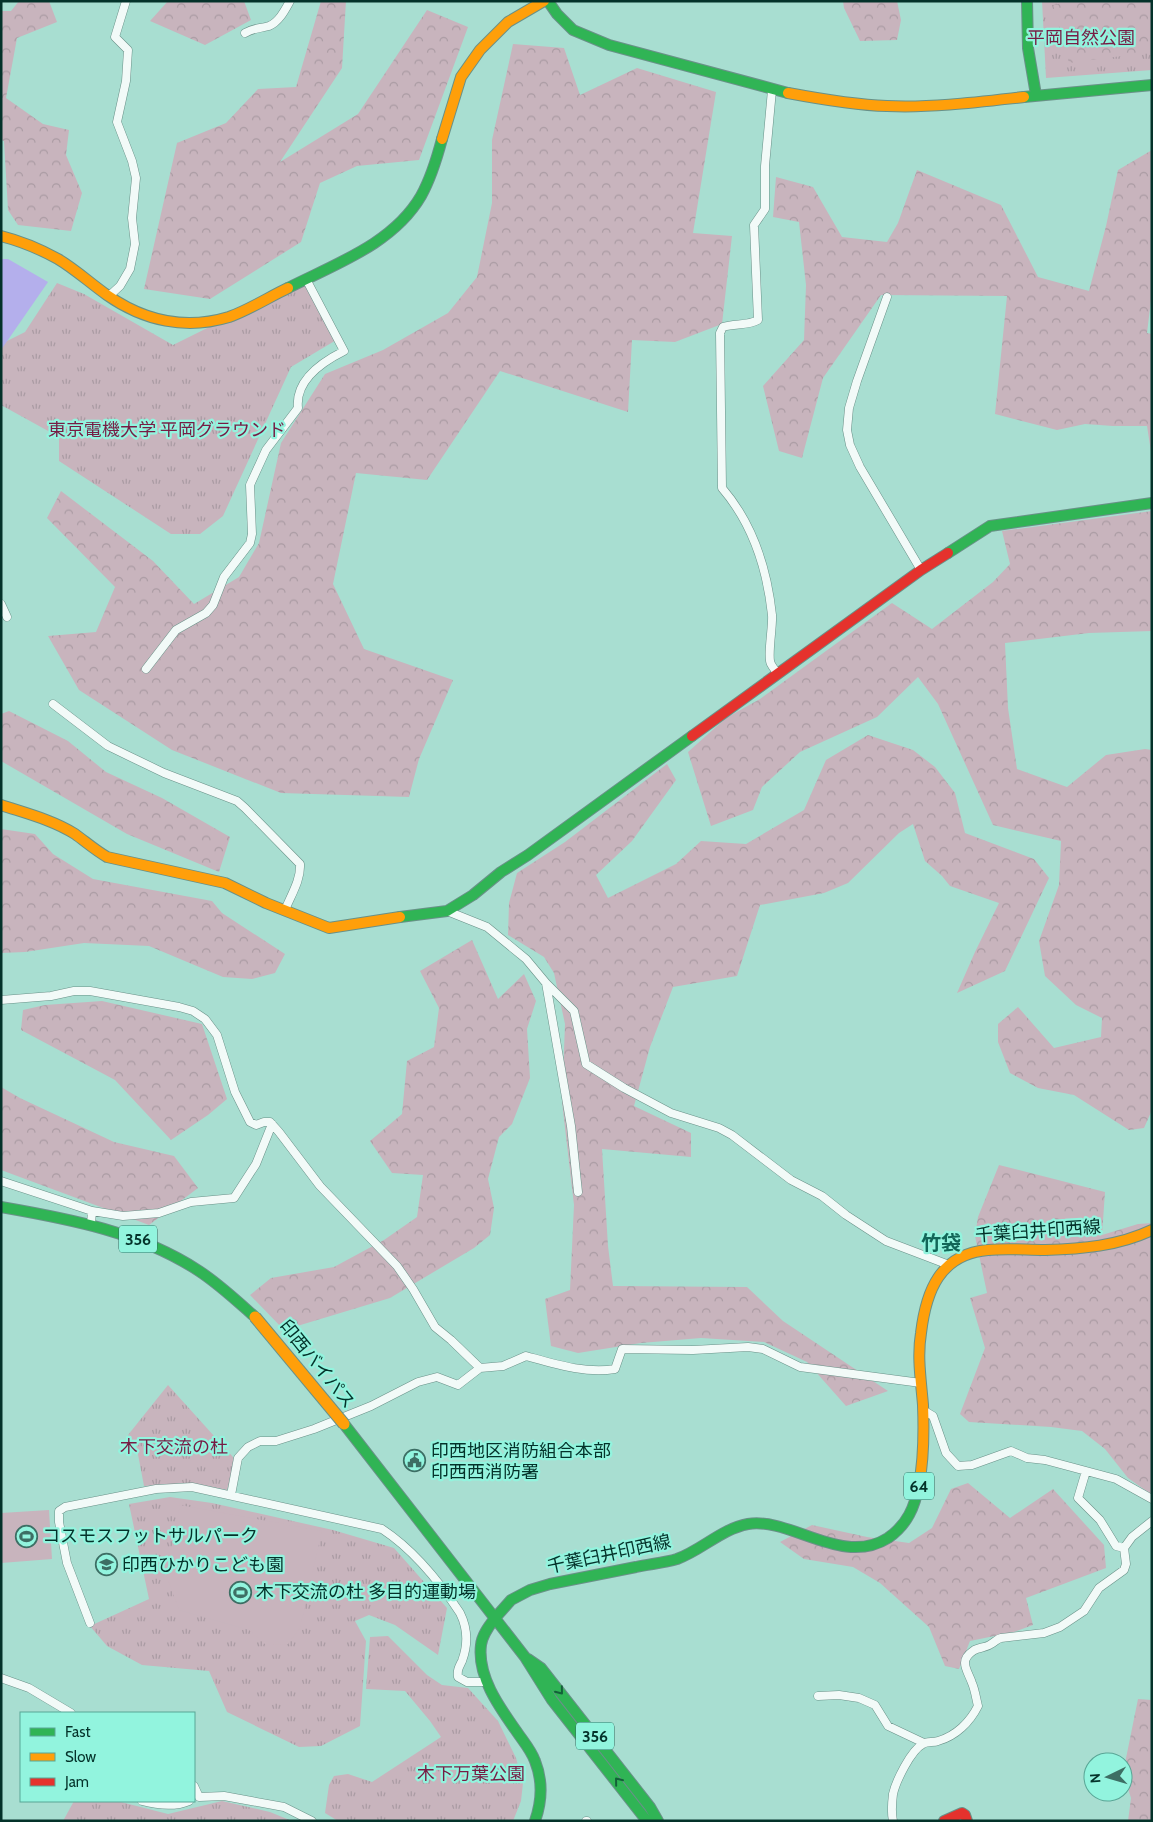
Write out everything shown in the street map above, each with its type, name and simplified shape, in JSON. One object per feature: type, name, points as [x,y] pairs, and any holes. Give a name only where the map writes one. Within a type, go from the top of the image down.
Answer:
[{"type":"main road","points":[[1,236],[35,247],[59,260],[134,312],[154,320],[174,324],[200,324],[232,316],[376,243],[403,221],[421,196],[433,170],[461,77],[480,50],[508,22],[544,1]]},
{"type":"main road","points":[[548,1],[557,14],[573,30],[609,46],[772,90],[824,100],[887,106],[975,103],[1036,95],[1152,85]]},
{"type":"main road","points":[[1027,1],[1025,17],[1028,58],[1036,95]]},
{"type":"main road","points":[[1,805],[42,818],[74,834],[93,850],[107,857],[225,883],[266,903],[329,928],[371,920],[447,911],[472,895],[500,872],[528,855],[921,570],[990,526],[1152,503]]},
{"type":"main road","name":"印西バイパス","points":[[1,1207],[91,1224],[140,1240],[179,1259],[221,1287],[255,1317],[344,1424],[495,1618],[525,1657],[537,1678],[647,1821]]},
{"type":"main road","name":"千葉臼井印西線","points":[[486,1682],[481,1662],[481,1646],[486,1632],[495,1618],[511,1600],[530,1590],[550,1584],[676,1559],[688,1555],[722,1534],[748,1524],[771,1525],[852,1547],[878,1543],[890,1537],[910,1517],[920,1486],[923,1410],[919,1347],[926,1308],[936,1279],[949,1265],[970,1253],[992,1250],[1080,1248],[1121,1242],[1152,1230]]},
{"type":"main road","name":"印西バイパス","points":[[525,1657],[542,1668],[658,1821]]},
{"type":"main road","points":[[486,1682],[537,1764],[541,1782],[541,1801],[535,1821]]},
{"type":"main road","points":[[944,1821],[962,1814],[967,1821]]},
{"type":"street","points":[[109,296],[120,286],[130,269],[135,244],[132,218],[136,178],[117,122],[126,82],[128,50],[115,37],[126,1]]},
{"type":"street","points":[[246,33],[259,26],[268,26],[278,20],[290,1]]},
{"type":"street","points":[[772,90],[765,166],[765,209],[754,225],[758,320],[728,325],[723,327],[720,333],[722,488],[736,505],[747,523],[766,575],[772,618],[770,663],[778,674]]},
{"type":"street","points":[[146,669],[176,630],[206,613],[213,605],[224,577],[250,543],[252,534],[250,485],[266,450],[298,408],[297,400],[300,390],[308,377],[332,357],[344,351],[306,279]]},
{"type":"street","points":[[887,297],[857,381],[849,408],[847,430],[850,444],[860,467],[921,570]]},
{"type":"street","points":[[1,604],[7,617]]},
{"type":"street","points":[[53,704],[108,746],[164,773],[237,802],[245,808],[300,864],[300,875],[286,910]]},
{"type":"street","points":[[447,911],[491,930],[526,959],[546,983],[574,1011],[586,1064],[670,1114],[719,1128],[732,1135],[791,1180],[822,1196],[846,1215],[886,1241],[949,1265]]},
{"type":"street","points":[[546,983],[571,1126],[578,1192]]},
{"type":"street","points":[[1,1000],[51,996],[74,991],[90,991],[179,1007],[193,1012],[204,1019],[217,1035],[235,1092],[250,1122],[256,1125],[264,1122],[272,1124],[292,1147],[320,1186],[397,1266],[435,1327],[480,1368]]},
{"type":"street","points":[[1,1181],[92,1211],[123,1216],[160,1213],[191,1202],[234,1198],[256,1164],[272,1124]]},
{"type":"street","points":[[91,1224],[92,1211]]},
{"type":"street","points":[[231,1495],[238,1458],[248,1447],[260,1441],[276,1441],[314,1429],[371,1406],[418,1382],[437,1377],[458,1385],[480,1368],[503,1366],[526,1356],[562,1366],[602,1371],[615,1369],[622,1349],[693,1350],[748,1347],[763,1349],[800,1367],[921,1383]]},
{"type":"street","points":[[923,1410],[933,1416],[946,1453],[958,1466],[972,1465],[1012,1451],[1027,1458],[1045,1460],[1116,1479],[1152,1499]]},
{"type":"street","points":[[1086,1471],[1078,1498],[1100,1520],[1116,1546],[1124,1548]]},
{"type":"street","points":[[90,1623],[67,1562],[58,1514],[60,1509],[166,1488],[192,1487],[365,1524],[382,1529],[399,1540],[415,1556],[454,1603],[465,1623],[466,1642],[458,1670],[458,1677],[467,1682],[486,1682]]},
{"type":"street","points":[[818,1696],[859,1698],[875,1705],[888,1726],[924,1743],[938,1742],[947,1738],[961,1729],[973,1716],[978,1706],[971,1679],[965,1670],[964,1662],[972,1651],[1001,1638],[1044,1633],[1060,1627],[1084,1612],[1099,1588],[1124,1570],[1126,1564],[1124,1548],[1132,1538],[1152,1521]]},
{"type":"street","points":[[1,1678],[29,1688],[68,1712]]},
{"type":"street","points":[[893,1821],[894,1791],[907,1764],[916,1750],[924,1743]]},
{"type":"street","points":[[196,1798],[224,1796],[284,1807],[312,1821]]},
{"type":"street","points":[[147,1802],[168,1804],[182,1802]]},
{"type":"green space","points":[[19,1],[49,1],[57,22],[17,38],[6,98],[43,124],[69,130],[66,155],[82,193],[71,231],[18,225],[8,210],[4,141],[1,140],[1,11],[11,11]]},
{"type":"green space","points":[[168,1],[244,1],[251,20],[205,45],[150,21]]},
{"type":"green space","points":[[321,1],[346,1],[342,68],[280,162],[358,114],[427,10],[468,27],[419,160],[357,166],[320,183],[301,242],[210,299],[144,289],[177,143],[226,123],[258,89],[296,87]]},
{"type":"green space","points":[[843,1],[897,1],[901,20],[897,40],[860,41],[844,8]]},
{"type":"green space","name":"平岡自然公園","points":[[1042,1],[1152,1],[1152,70],[1046,78]]},
{"type":"green space","name":"平岡自然公園","points":[[1074,1],[1152,1],[1152,52],[1069,63],[1053,5]]},
{"type":"green space","points":[[513,44],[564,48],[580,95],[637,68],[716,92],[693,233],[732,236],[722,324],[675,342],[632,340],[628,412],[500,371],[427,480],[356,473],[333,584],[364,649],[453,680],[419,759],[409,797],[281,793],[172,750],[79,690],[48,636],[96,632],[115,587],[47,518],[61,491],[153,561],[194,604],[239,577],[259,543],[281,443],[325,374],[383,350],[448,313],[477,277],[492,203],[492,140]]},
{"type":"green space","points":[[1152,150],[1152,292],[1147,333],[1152,334],[1152,458],[1147,426],[1085,424],[1057,430],[995,414],[1007,296],[881,295],[823,378],[802,458],[779,451],[763,386],[804,340],[806,285],[799,222],[773,217],[776,177],[813,187],[842,237],[887,242],[898,223],[917,170],[1001,205],[1038,277],[1089,291],[1118,170]]},
{"type":"green space","name":"東京電機大学 平岡グラウンド","points":[[306,279],[338,339],[291,367],[223,516],[200,534],[171,534],[59,461],[59,437],[1,405],[1,344],[25,332],[57,283],[84,294],[173,345]]},
{"type":"green space","points":[[1152,511],[1152,631],[1089,633],[1005,643],[1008,708],[1017,769],[1067,787],[1106,755],[1145,749],[1152,750],[1152,1110],[1144,1128],[1129,1130],[1074,1095],[1038,1088],[1010,1073],[998,1042],[998,1024],[1018,1007],[1054,1048],[1101,1037],[1102,1018],[1076,1005],[1045,976],[1039,941],[1059,885],[1061,841],[993,825],[938,704],[918,677],[877,717],[800,752],[762,787],[753,810],[711,826],[688,752],[726,718],[760,699],[892,603],[932,629],[993,582],[1010,564],[1002,531]]},
{"type":"green space","points":[[9,711],[68,741],[106,772],[162,798],[230,837],[219,872],[127,834],[1,761],[1,714]]},
{"type":"green space","points":[[868,735],[913,750],[935,767],[955,793],[965,833],[1034,859],[1049,878],[1005,971],[957,993],[999,903],[950,886],[925,861],[913,824],[899,833],[848,883],[824,893],[760,905],[737,976],[673,987],[650,1047],[634,1106],[691,1133],[691,1157],[602,1149],[608,1246],[613,1286],[747,1287],[783,1321],[888,1391],[846,1406],[807,1362],[764,1342],[701,1338],[641,1343],[578,1353],[551,1346],[545,1299],[570,1290],[574,1205],[562,1102],[565,1024],[554,973],[544,957],[508,935],[509,903],[517,873],[565,842],[667,764],[676,780],[632,841],[596,875],[608,898],[676,864],[701,841],[746,844],[804,810],[826,760]]},
{"type":"green space","points":[[1,829],[35,834],[53,854],[93,879],[212,901],[222,913],[285,954],[275,973],[252,979],[223,977],[149,946],[84,943],[25,952],[1,953]]},
{"type":"green space","points":[[472,940],[498,999],[524,974],[536,1001],[527,1029],[530,1078],[512,1124],[499,1137],[488,1179],[494,1208],[490,1235],[474,1248],[390,1298],[284,1330],[250,1295],[271,1278],[334,1267],[384,1240],[417,1217],[423,1175],[392,1173],[370,1141],[402,1114],[407,1061],[434,1047],[439,1008],[420,971]]},
{"type":"green space","points":[[102,1001],[202,1024],[227,1099],[208,1115],[171,1140],[115,1080],[21,1030],[23,1010],[45,1005]]},
{"type":"green space","points":[[1,1087],[20,1098],[114,1142],[174,1156],[198,1188],[149,1225],[1,1170]]},
{"type":"green space","points":[[999,1165],[1105,1192],[1102,1235],[1138,1224],[1152,1223],[1152,1495],[1128,1478],[1105,1449],[1082,1431],[1051,1427],[969,1422],[960,1414],[985,1348],[970,1298],[987,1293],[975,1236],[978,1217]]},
{"type":"green space","name":"木下交流の杜","points":[[168,1385],[236,1462],[227,1490],[191,1483],[144,1486],[136,1444],[132,1445],[128,1435]]},
{"type":"green space","points":[[968,1483],[1010,1518],[1053,1489],[1104,1545],[1106,1568],[1026,1598],[1033,1625],[1014,1632],[970,1641],[959,1669],[945,1666],[929,1627],[880,1583],[853,1567],[804,1559],[780,1542],[812,1525],[867,1537],[909,1543],[932,1528],[951,1489]]},
{"type":"green space","name":"木下交流の杜","points":[[170,1497],[212,1503],[333,1530],[394,1548],[447,1608],[438,1655],[395,1625],[369,1615],[355,1621],[366,1641],[360,1726],[321,1746],[299,1747],[227,1712],[209,1671],[142,1665],[107,1646],[90,1626],[149,1599],[129,1504]]},
{"type":"green space","name":"木下交流の杜 多目的運動場","points":[[180,1505],[322,1531],[300,1628],[288,1644],[266,1645],[249,1630],[179,1610],[166,1574]]},
{"type":"green space","name":"コスモスフットサルパーク","points":[[49,1510],[52,1559],[1,1563],[1,1513]]},
{"type":"green space","name":"木下万葉公園","points":[[388,1636],[427,1675],[442,1685],[468,1688],[498,1721],[516,1758],[523,1783],[521,1801],[513,1821],[338,1821],[325,1813],[329,1785],[334,1776],[348,1774],[372,1782],[441,1737],[405,1691],[366,1689],[370,1637]]},
{"type":"green space","points":[[1138,1699],[1152,1700],[1152,1821],[1128,1821],[1130,1802],[1133,1802],[1133,1752],[1127,1752]]},
{"type":"green space","points":[[222,1801],[270,1812],[292,1821],[63,1821],[73,1802],[121,1802],[168,1814]]},
{"type":"shaded area","points":[[1,259],[8,259],[48,282],[1,350]]},
{"type":"traffic: fast","points":[[548,1],[557,14],[573,30],[609,45],[788,93]]},
{"type":"traffic: fast","points":[[1027,1],[1028,48],[1036,95]]},
{"type":"traffic: fast","points":[[1024,97],[1152,85]]},
{"type":"traffic: fast","points":[[288,288],[362,251],[395,227],[409,213],[421,196],[428,182],[442,139]]},
{"type":"traffic: fast","points":[[948,553],[990,526],[1152,503]]},
{"type":"traffic: fast","points":[[400,917],[447,911],[473,895],[501,872],[528,855],[692,736]]},
{"type":"traffic: fast","points":[[1,1207],[78,1222],[153,1246],[199,1271],[255,1317]]},
{"type":"traffic: fast","points":[[344,1424],[525,1657],[552,1700],[647,1821]]},
{"type":"traffic: fast","points":[[495,1618],[511,1600],[530,1590],[550,1584],[677,1559],[729,1530],[748,1524],[782,1527],[835,1544],[853,1547],[871,1545],[888,1538],[905,1521],[912,1508],[919,1484]]},
{"type":"traffic: fast","points":[[495,1618],[486,1631],[481,1645],[483,1669],[491,1692],[529,1749],[538,1769],[541,1791],[535,1821]]},
{"type":"traffic: fast","points":[[528,1659],[541,1668],[650,1807],[658,1821]]},
{"type":"traffic: slow","points":[[442,139],[461,77],[480,50],[508,22],[544,1]]},
{"type":"traffic: slow","points":[[788,93],[850,103],[904,106],[956,104],[1024,97]]},
{"type":"traffic: slow","points":[[1,236],[51,255],[121,304],[151,317],[166,321],[197,323],[229,317],[288,288]]},
{"type":"traffic: slow","points":[[1,805],[58,825],[75,834],[107,857],[225,883],[266,903],[329,928],[400,917]]},
{"type":"traffic: slow","points":[[919,1484],[923,1435],[923,1405],[919,1360],[921,1333],[923,1318],[932,1289],[938,1277],[947,1267],[958,1259],[972,1253],[988,1250],[1073,1249],[1126,1240],[1152,1230]]},
{"type":"traffic: slow","points":[[255,1317],[344,1424]]},
{"type":"traffic: jam","points":[[692,736],[921,570],[948,553]]},
{"type":"traffic: jam","points":[[944,1821],[962,1813],[967,1821]]},
{"type":"place","name":"印西地区消防組合本部 印西西消防署","points":[[415,1461]]},
{"type":"place","name":"コスモスフットサルパーク","points":[[26,1536]]},
{"type":"place","name":"印西ひかりこども園","points":[[106,1565]]},
{"type":"place","name":"木下交流の杜 多目的運動場","points":[[240,1592]]},
{"type":"district","name":"竹袋","points":[[941,1243]]}]
